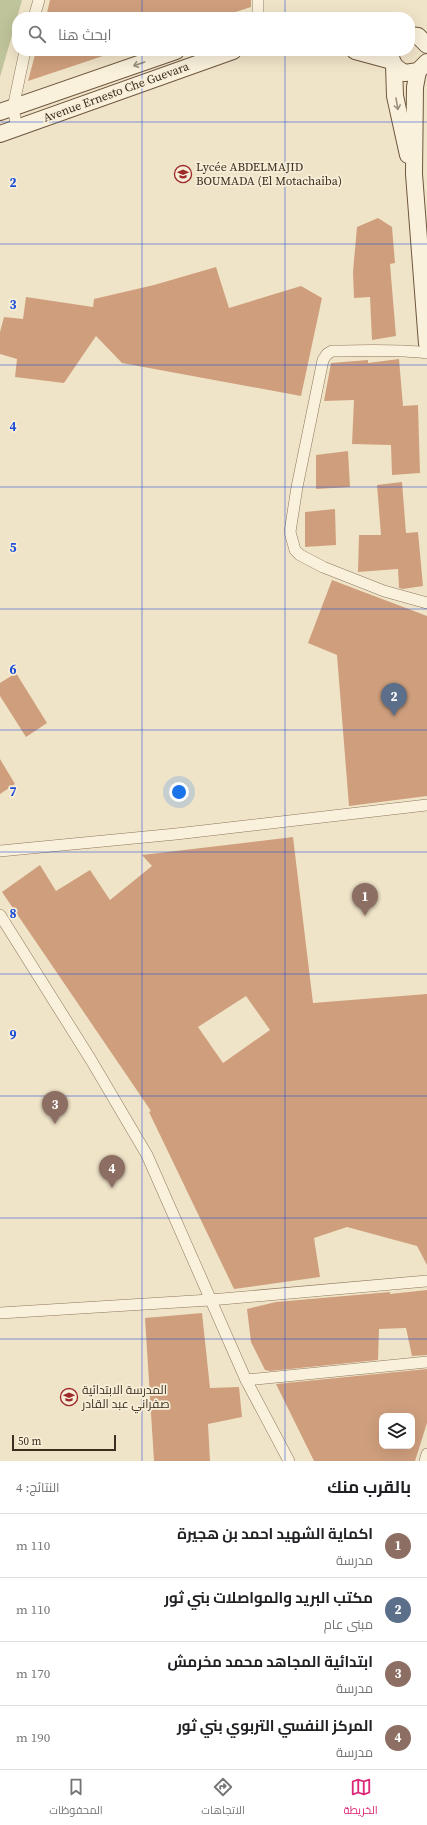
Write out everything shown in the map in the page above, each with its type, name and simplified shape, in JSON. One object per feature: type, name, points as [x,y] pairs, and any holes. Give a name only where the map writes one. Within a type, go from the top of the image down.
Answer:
[{"type":"main road","name":"Avenue Ernesto Che Guevara","points":[[6,110],[162,56]]},
{"type":"main road","name":"Avenue Ernesto Che Guevara","points":[[0,134],[219,56]]},
{"type":"main road","points":[[378,56],[392,59],[405,72],[422,70],[414,174],[427,344]]},
{"type":"main road","points":[[392,59],[398,114],[414,174]]},
{"type":"street","points":[[35,12],[38,0]]},
{"type":"street","points":[[258,0],[258,12]]},
{"type":"street","points":[[17,128],[6,110],[23,56]]},
{"type":"street","points":[[427,353],[412,351],[368,350],[332,351],[327,354],[323,360],[297,487],[290,532],[295,550],[300,555],[323,567],[384,591],[427,603]]},
{"type":"street","points":[[0,852],[427,806]]},
{"type":"street","points":[[0,915],[94,1066],[147,1155],[246,1380],[289,1461]]},
{"type":"street","points":[[0,1313],[210,1300],[427,1281]]},
{"type":"street","points":[[246,1380],[427,1362]]},
{"type":"street","points":[[425,1461],[427,1454]]},
{"type":"green space","points":[[0,0],[22,0],[19,12],[12,12],[12,35],[0,77]]},
{"type":"building","points":[[50,0],[251,0],[251,7],[236,12],[47,12]]},
{"type":"building","points":[[35,56],[103,56],[28,81]]},
{"type":"building","points":[[378,218],[392,227],[395,263],[390,264],[396,336],[372,340],[370,297],[354,298],[353,272],[357,227]]},
{"type":"building","points":[[216,267],[229,308],[301,286],[322,298],[301,396],[122,363],[96,336],[64,383],[15,377],[17,359],[0,354],[0,332],[4,317],[23,319],[26,297],[93,307],[94,299],[154,285]]},
{"type":"building","points":[[399,359],[403,406],[418,405],[420,473],[392,475],[391,445],[352,444],[354,400],[324,401],[331,363],[368,360],[368,363]]},
{"type":"building","points":[[348,451],[350,487],[316,489],[316,455]]},
{"type":"building","points":[[402,482],[406,533],[418,532],[423,586],[403,589],[399,588],[398,569],[358,572],[359,535],[381,535],[377,485]]},
{"type":"building","points":[[335,509],[336,545],[305,547],[305,512]]},
{"type":"building","points":[[332,580],[427,616],[427,796],[349,806],[337,655],[308,643]]},
{"type":"building","points":[[16,673],[47,723],[26,737],[0,696],[0,683]]},
{"type":"building","points":[[0,759],[15,784],[0,794]]},
{"type":"building","points":[[293,837],[313,1003],[427,994],[427,1265],[417,1246],[347,1227],[314,1238],[320,1277],[234,1289],[149,1112],[151,1111],[2,892],[40,865],[56,891],[90,870],[110,900],[152,866],[142,855]],"holes":[[[246,996],[270,1030],[223,1063],[198,1027]]]},
{"type":"building","points":[[427,1290],[427,1355],[412,1356],[406,1328],[379,1329],[378,1360],[270,1371],[265,1370],[251,1342],[247,1309],[276,1302]]},
{"type":"building","points":[[202,1313],[210,1388],[239,1387],[242,1417],[208,1424],[210,1461],[154,1461],[145,1318]]},
{"type":"building","points":[[427,1369],[427,1423],[415,1461],[314,1461],[276,1384]]},
{"type":"place","name":"Lycée ABDELMAJID BOUMADA (El Motachaiba)","points":[[183,174]]},
{"type":"place","name":"مكتب البريد والمواصلات بني ثور","points":[[394,716]]},
{"type":"place","name":"اكماية الشهيد احمد بن هجيرة","points":[[365,916]]},
{"type":"place","name":"ابتدائية المجاهد محمد مخرمش","points":[[55,1124]]},
{"type":"place","name":"المركز النفسي التربوي بني ثور","points":[[112,1188]]},
{"type":"place","name":"المدرسة الابتدائية صفراني عبد القادر","points":[[69,1397]]}]
